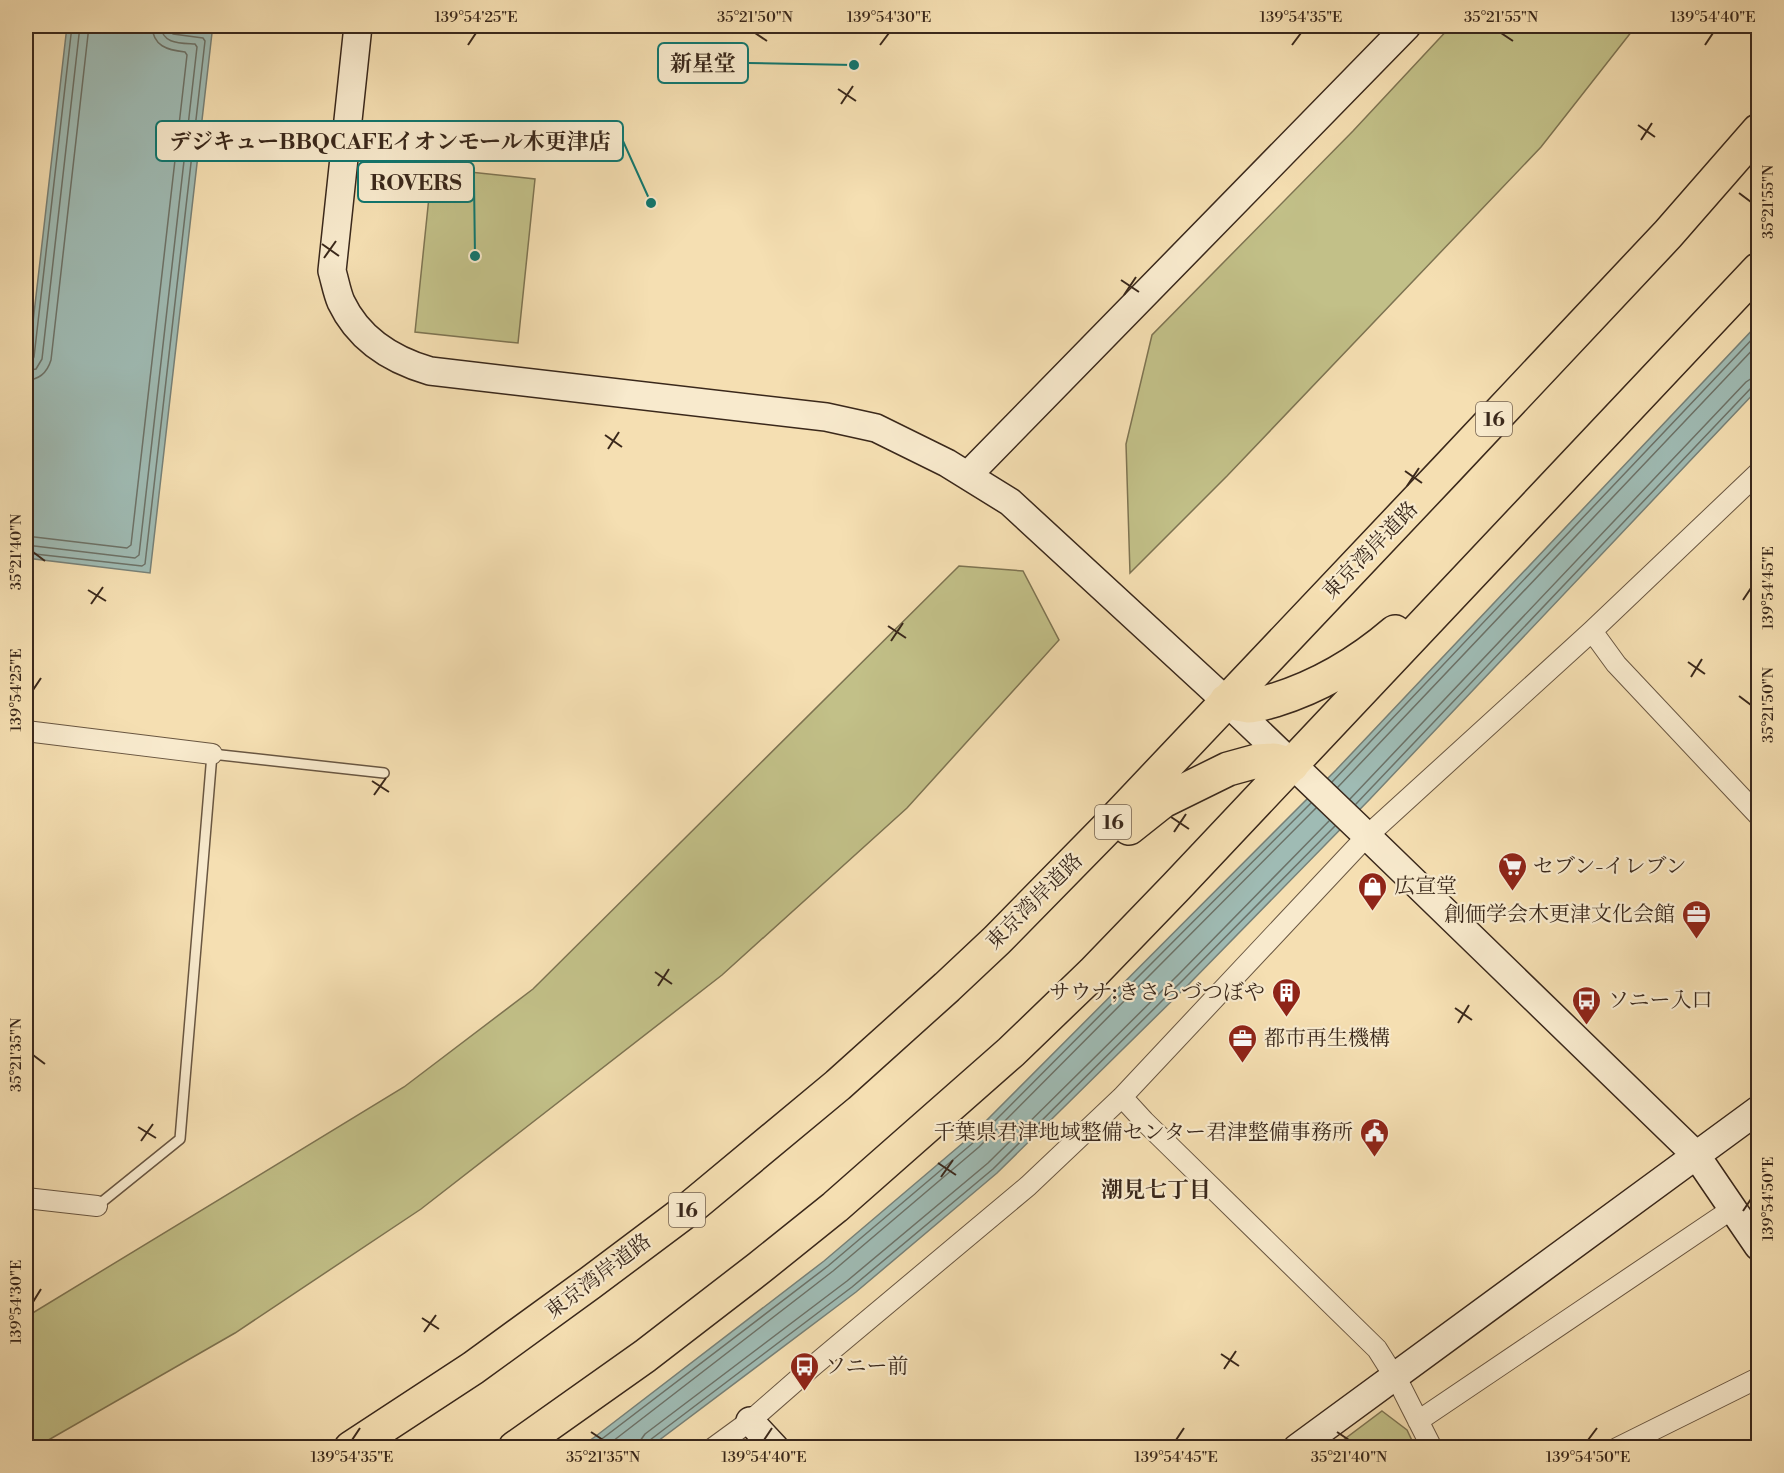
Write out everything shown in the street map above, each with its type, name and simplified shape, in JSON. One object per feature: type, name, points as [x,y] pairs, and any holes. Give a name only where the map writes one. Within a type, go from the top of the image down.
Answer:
[{"type":"highway","name":"東京湾岸道路","points":[[351,1448],[473,1368],[690,1208],[838,1085],[947,987],[997,940],[1105,830],[1660,243],[1758,131]]},
{"type":"highway","points":[[515,1448],[671,1336],[797,1238],[900,1151],[1011,1052],[1093,973],[1292,765],[1758,270]]},
{"type":"highway","points":[[1226,701],[1250,706],[1270,701],[1317,684],[1345,669],[1387,639],[1523,520]]},
{"type":"highway","points":[[997,940],[1163,801],[1228,769],[1257,761],[1274,760],[1292,765]]},
{"type":"street","points":[[358,26],[332,271],[341,302],[352,321],[385,353],[405,364],[430,372],[826,417],[876,428],[968,475],[1010,502],[1226,701],[1696,1155],[1732,1209],[1755,1234]]},
{"type":"street","points":[[968,475],[1407,26]]},
{"type":"street","points":[[712,1448],[750,1421],[1028,1186],[1122,1097],[1367,836],[1592,631],[1758,473]]},
{"type":"street","points":[[1592,631],[1616,664],[1758,815]]},
{"type":"street","points":[[26,731],[212,754]]},
{"type":"street","points":[[1122,1097],[1377,1349],[1432,1448]]},
{"type":"street","points":[[1297,1448],[1758,1110]]},
{"type":"street","points":[[26,1198],[97,1206]]},
{"type":"street","points":[[1418,1421],[1732,1209]]},
{"type":"street","points":[[1617,1448],[1758,1378]]},
{"type":"street","points":[[750,1421],[775,1448]]},
{"type":"lane","points":[[97,1206],[180,1139],[212,754],[384,773]]},
{"type":"shaded area","points":[[1451,26],[1636,26],[1541,147],[1227,476],[1130,573],[1126,444],[1152,335],[1353,131]]},
{"type":"shaded area","points":[[432,168],[535,179],[518,343],[415,332]]},
{"type":"shaded area","points":[[959,566],[1023,571],[1059,640],[907,808],[722,975],[421,1209],[235,1333],[38,1446],[26,1447],[26,1317],[404,1087],[533,989]]},
{"type":"shaded area","points":[[1382,1411],[1407,1430],[1415,1447],[1334,1447]]},
{"type":"water","points":[[67,26],[150,26],[212,33],[150,573],[26,558],[26,383]]},
{"type":"water","points":[[1758,324],[1758,389],[1370,799],[1189,984],[997,1173],[856,1292],[650,1447],[579,1448],[824,1261],[970,1137],[1336,770]]},
{"type":"place","name":"新星堂","points":[[854,65]]},
{"type":"place","name":"デジキューBBQCAFEイオンモール木更津店","points":[[651,203]]},
{"type":"place","name":"ROVERS","points":[[475,256]]},
{"type":"place","name":"セブン-イレブン","points":[[1512,892]]},
{"type":"place","name":"広宣堂","points":[[1373,912]]},
{"type":"place","name":"創価学会木更津文化会館","points":[[1696,940]]},
{"type":"place","name":"サウナ;きさらづつぼや","points":[[1286,1018]]},
{"type":"place","name":"ソニー入口","points":[[1587,1026]]},
{"type":"place","name":"都市再生機構","points":[[1243,1064]]},
{"type":"place","name":"千葉県君津地域整備センター君津整備事務所","points":[[1374,1158]]},
{"type":"place","name":"ソニー前","points":[[804,1392]]},
{"type":"district","name":"潮見七丁目","points":[[1156,1189]]}]
